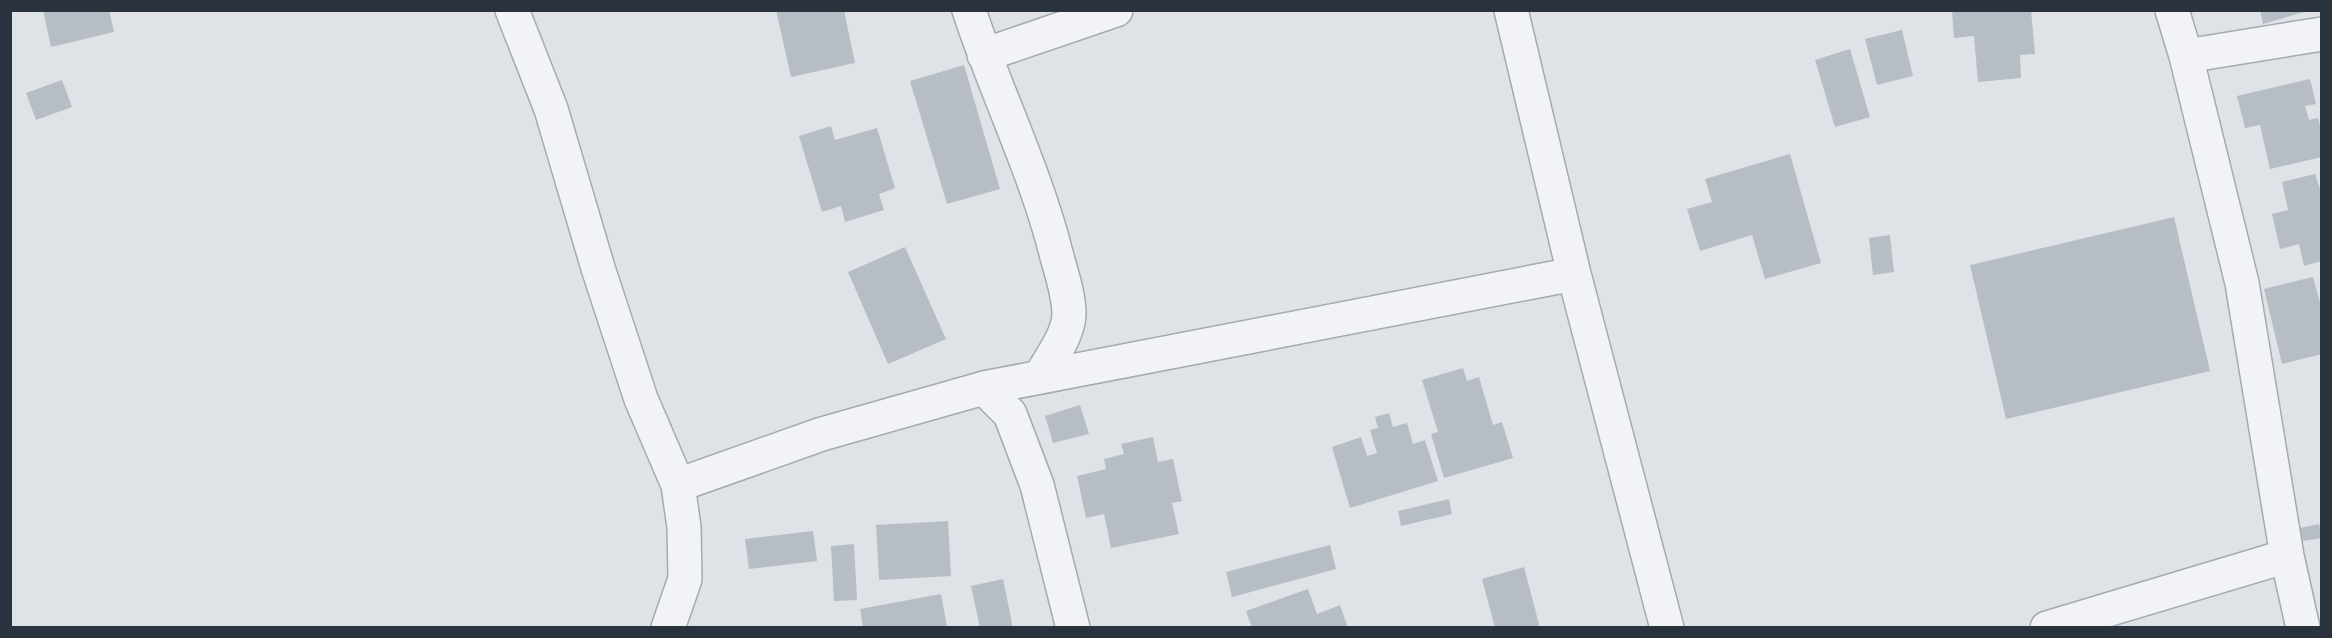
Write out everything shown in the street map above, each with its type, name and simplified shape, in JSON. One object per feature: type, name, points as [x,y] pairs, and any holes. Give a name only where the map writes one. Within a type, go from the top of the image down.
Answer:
[{"type":"street","points":[[512,10],[551,110],[598,268],[641,399],[678,485],[684,527],[685,579],[668,627]]},
{"type":"street","points":[[969,10],[984,55],[1048,219],[1066,291],[1069,317],[1062,338],[1040,377]]},
{"type":"street","points":[[984,55],[1116,10]]},
{"type":"street","points":[[1511,10],[1574,274],[1667,627]]},
{"type":"street","points":[[2172,10],[2186,56],[2242,284],[2287,556],[2303,627]]},
{"type":"street","points":[[2186,56],[2322,34]]},
{"type":"street","points":[[678,485],[822,434],[984,388],[1574,274]]},
{"type":"street","points":[[984,388],[1010,414],[1036,485],[1073,627]]},
{"type":"street","points":[[2047,627],[2287,556]]},
{"type":"building","points":[[43,10],[109,10],[114,32],[51,47]]},
{"type":"building","points":[[776,10],[844,10],[855,63],[791,77]]},
{"type":"building","points":[[1952,10],[2031,10],[2035,54],[2020,55],[2021,78],[1978,82],[1974,36],[1954,38]]},
{"type":"building","points":[[2260,10],[2308,10],[2308,11],[2263,24]]},
{"type":"building","points":[[1902,30],[1913,76],[1877,85],[1865,39]]},
{"type":"building","points":[[1850,49],[1870,117],[1835,127],[1815,60]]},
{"type":"building","points":[[964,65],[1000,189],[947,204],[910,81]]},
{"type":"building","points":[[2310,79],[2316,104],[2305,106],[2309,120],[2318,118],[2322,134],[2322,157],[2270,169],[2260,125],[2245,128],[2237,96]]},
{"type":"building","points":[[62,80],[72,107],[36,120],[26,93]]},
{"type":"building","points":[[831,126],[835,140],[877,128],[895,188],[879,194],[884,210],[845,222],[841,206],[822,212],[799,136]]},
{"type":"building","points":[[1790,154],[1821,263],[1765,279],[1752,235],[1700,251],[1687,209],[1712,202],[1705,179]]},
{"type":"building","points":[[2315,174],[2322,195],[2322,261],[2304,266],[2299,244],[2280,249],[2272,214],[2288,210],[2282,182]]},
{"type":"building","points":[[2174,217],[2210,371],[2006,419],[1970,265]]},
{"type":"building","points":[[1890,235],[1894,272],[1873,275],[1869,238]]},
{"type":"building","points":[[905,247],[946,339],[888,364],[848,272]]},
{"type":"building","points":[[2313,277],[2322,310],[2322,354],[2282,364],[2264,289]]},
{"type":"building","points":[[1463,368],[1467,381],[1479,377],[1493,425],[1502,422],[1513,458],[1444,478],[1431,434],[1438,432],[1422,380]]},
{"type":"building","points":[[1080,405],[1089,434],[1053,443],[1045,416]]},
{"type":"building","points":[[1389,413],[1393,427],[1407,423],[1413,444],[1425,440],[1438,481],[1350,508],[1332,447],[1361,437],[1367,456],[1377,453],[1370,430],[1378,428],[1375,417]]},
{"type":"building","points":[[1153,437],[1158,462],[1173,459],[1182,501],[1172,503],[1179,534],[1111,548],[1104,514],[1086,518],[1077,476],[1106,469],[1104,459],[1124,454],[1121,444]]},
{"type":"building","points":[[1449,499],[1452,514],[1401,526],[1398,511]]},
{"type":"building","points":[[948,521],[951,576],[879,580],[876,525]]},
{"type":"building","points":[[2319,524],[2322,538],[2303,541],[2300,528]]},
{"type":"building","points":[[813,531],[817,561],[749,569],[745,539]]},
{"type":"building","points":[[854,544],[857,600],[834,601],[831,546]]},
{"type":"building","points":[[1330,545],[1336,569],[1232,597],[1226,572]]},
{"type":"building","points":[[1524,567],[1540,628],[1495,628],[1482,579]]},
{"type":"building","points":[[1003,579],[1013,628],[980,628],[971,586]]},
{"type":"building","points":[[1308,589],[1317,614],[1340,605],[1348,628],[1252,628],[1246,611]]},
{"type":"building","points":[[941,594],[947,627],[863,628],[860,609]]}]
